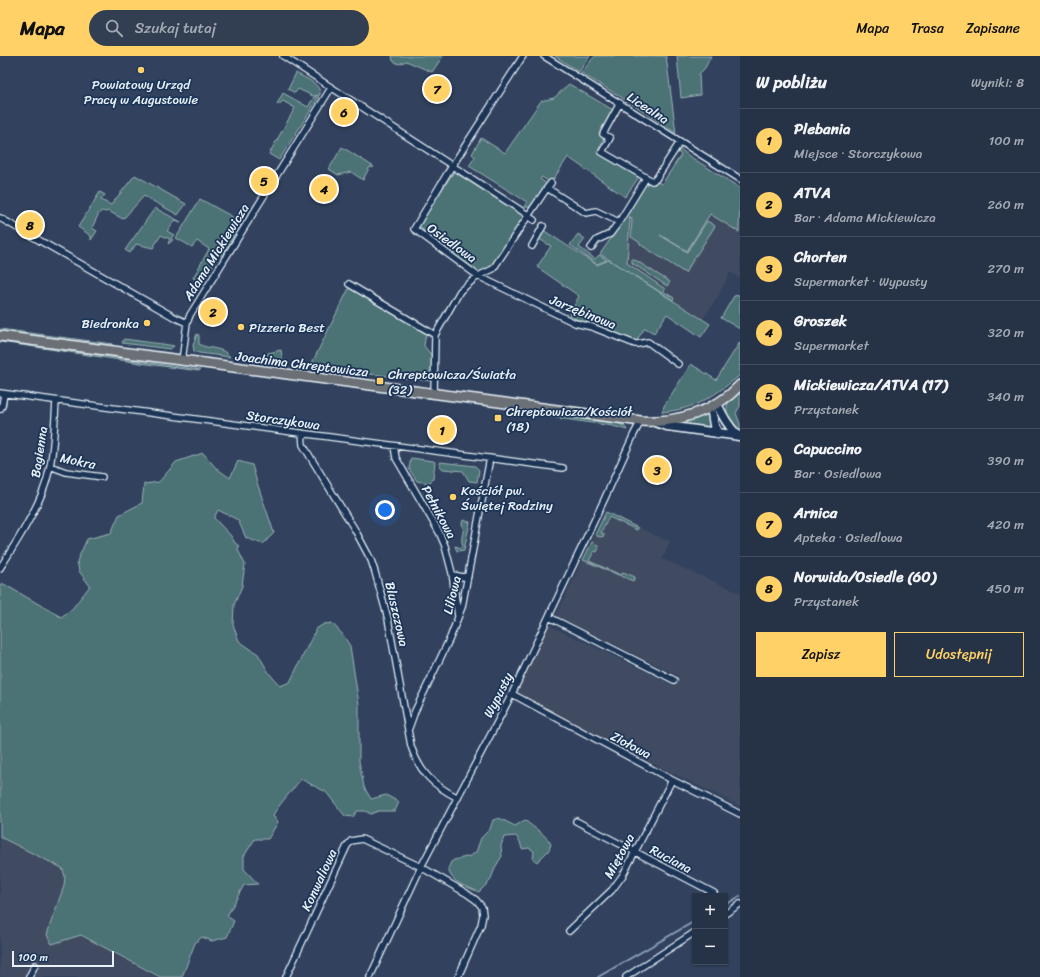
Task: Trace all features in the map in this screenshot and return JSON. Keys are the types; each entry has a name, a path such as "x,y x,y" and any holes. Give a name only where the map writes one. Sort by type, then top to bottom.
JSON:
{"main road":[{"name":"Joachima Chreptowicza","path":"0,336 641,421 655,422 679,418 714,406"},
{"path":"714,406 740,385"},
{"path":"714,406 714,425 718,434"},
{"path":"714,406 731,430 739,436"},
{"path":"655,422 668,426 739,436"}],"street":[{"path":"283,56 453,165 534,220"},
{"name":"Osiedlowa","path":"478,276 414,229 523,56"},
{"name":"Licealna","path":"544,56 740,179"},
{"name":"Adama Mickiewicza","path":"182,361 187,323 190,315 331,88"},
{"path":"620,103 603,134 610,138 602,152 652,181 656,179 680,142"},
{"path":"592,248 597,240 610,234 646,178"},
{"path":"434,394 435,335 460,291 478,276 493,269 549,186 586,213 596,211 619,222"},
{"path":"0,218 187,323"},
{"path":"532,246 543,226"},
{"name":"Jarzębinowa","path":"478,276 575,323 592,327 636,344 648,342 678,364"},
{"path":"349,284 435,335"},
{"path":"0,409 2,393"},
{"name":"Storczykowa","path":"2,393 563,468"},
{"name":"Bagienna","path":"0,568 17,541 44,490 50,466 56,400"},
{"name":"Wypusty","path":"370,977 421,867 512,694 641,421"},
{"name":"Bluszczowa","path":"302,434 303,445 355,530 371,560 388,620 411,746 415,759 428,778 442,789 458,798"},
{"name":"Pełnikowa","path":"394,446 396,458 445,546 453,576 458,616"},
{"name":"Liliowa","path":"409,730 415,711 450,638 462,607 490,458"},
{"name":"Mokra","path":"50,466 66,472 102,477"},
{"path":"453,576 468,576"},
{"path":"549,617 674,680"},
{"name":"Ziołowa","path":"512,694 672,780 740,814"},
{"name":"Miętowa","path":"569,931 612,890 623,875 672,780"},
{"name":"Ruciana","path":"576,821 714,893"},
{"name":"Konwaliowa","path":"286,977 351,841 362,839 421,867"},
{"path":"421,867 466,893 476,900 482,907 483,915 481,925 458,977"},
{"path":"728,912 740,904"},
{"path":"626,977 692,934"},
{"path":"29,977 35,965"}],"shaded area":[{"path":"689,156 740,187 740,278 730,272 718,296 703,319 602,254 646,186 666,195"},
{"path":"606,512 670,541 662,559 740,593 740,806 515,696 548,625 674,685 679,676 556,616"},
{"path":"0,837 85,879 81,935 156,977 0,977"}],"green space":[{"path":"392,56 443,56 432,72 406,61 399,64 393,61"},
{"path":"555,56 590,56 579,72"},
{"path":"595,56 666,56 676,133 636,106 581,73"},
{"path":"677,56 711,56 705,68 699,74 700,95 681,98"},
{"path":"296,73 315,84 320,91 320,95 313,96 298,89 295,93 288,89"},
{"path":"569,84 613,110 603,128 605,136 597,153 639,177 625,197 568,157 551,183 542,177 540,179 547,184 530,207 525,207 527,202 469,166 475,157 472,154 481,138 505,153 541,101 554,98"},
{"path":"283,93 308,107 314,97 319,97 279,160 269,154 295,108 283,101 278,105 277,104"},
{"path":"342,147 374,167 369,168 363,180 351,172 338,175 329,169"},
{"path":"679,148 689,156 740,188 739,232 710,214 687,251 660,235 687,252 707,221 715,226 685,273 631,237 632,219 627,214 644,185 647,183 654,185 657,182 662,184 681,155 677,151"},
{"path":"454,172 525,217 493,269 478,276 417,225"},
{"path":"135,175 186,204 178,215 144,196 123,219 108,211 102,211 99,213 92,228 97,231 91,240 91,236 78,227 100,192 105,195 101,200 111,205"},
{"path":"200,199 242,222 222,256 218,255 205,279 200,278 197,281 193,278 209,249 197,241 192,247 176,238"},
{"path":"155,208 181,222 175,220 167,231 174,235 171,238 173,240 168,244 170,239 161,235 153,248 136,244 130,253 125,250"},
{"path":"626,217 630,219 627,263 665,289 664,292 674,298 673,300 600,254"},
{"path":"543,230 597,265 609,260 710,324 701,337 667,314 654,333 645,328 636,341 633,342 569,316 579,296 537,267 551,246 539,239"},
{"path":"578,234 585,239 579,247 595,259 599,255 607,260 597,264 570,245"},
{"path":"632,258 670,282 667,286 632,263"},
{"path":"349,288 426,333 424,346 432,356 431,381 310,367"},
{"path":"740,295 740,329 721,318 734,296"},
{"path":"0,329 113,344 109,346 0,332"},
{"path":"197,334 199,335 199,344 223,351 230,357 194,351 193,345"},
{"path":"124,339 174,346 170,349 122,343"},
{"path":"0,341 200,370 149,364"},
{"path":"740,342 740,374 738,377 703,401 685,408 662,412 664,406 691,364 716,380"},
{"path":"281,350 283,363 265,361 268,353"},
{"path":"740,393 740,406 736,413 740,424 740,431 731,423 727,415 727,407 728,403"},
{"path":"516,412 527,412 620,424 627,430 613,426"},
{"path":"707,414 712,429 678,424"},
{"path":"203,453 216,468 230,478 238,461 252,465 274,533 263,544 246,538 238,520 218,510 214,518 239,546 238,550 245,564 242,586 234,605 233,625 239,641 258,654 269,673 280,686 290,682 316,629 324,624 332,623 343,635 350,646 359,704 359,761 364,787 371,799 386,795 399,802 395,811 378,811 371,814 365,811 357,811 353,817 345,816 326,792 301,779 274,813 273,816 278,822 268,839 255,839 244,856 244,869 258,884 244,885 227,916 234,921 227,937 212,941 202,937 195,943 182,977 160,977 81,935 52,944 47,935 64,886 65,876 62,868 0,837 0,585 2,583 61,617 72,609 90,586 79,571 77,561 87,539 111,533 119,515 142,503 144,484 159,482 176,462"},
{"path":"411,458 435,462 433,479 429,483 417,481 409,469"},
{"path":"440,462 475,466 479,470 477,482 469,481 463,471 443,469 440,466"},
{"path":"606,512 638,528 637,530 609,517 601,533 604,534 604,536 600,537 595,535"},
{"path":"463,520 470,522 464,550 457,551 455,546 461,548 463,545"},
{"path":"592,542 599,548 597,552 594,551 589,561 621,575 623,572 635,577 633,581 583,560"},
{"path":"499,818 515,826 525,820 542,834 551,844 549,850 537,862 533,859 534,851 529,848 522,849 516,836 504,837 501,846 502,856 490,881 479,892 456,881 448,869 451,862 454,860 470,856 476,852 481,838 490,829 493,820"}],"waterway":[{"path":"728,903 740,896"},
{"path":"598,977 692,923"}],"place":[{"name":"Powiatowy Urząd Pracy w Augustowie","path":"141,70"},
{"name":"Arnica","path":"437,89"},
{"name":"Capuccino","path":"344,112"},
{"name":"Mickiewicza/ATVA (17)","path":"264,181"},
{"name":"Groszek","path":"324,189"},
{"name":"Norwida/Osiedle (60)","path":"30,225"},
{"name":"ATVA","path":"213,312"},
{"name":"Biedronka","path":"147,323"},
{"name":"Pizzeria Best","path":"241,327"},
{"name":"Chreptowicza/Światła (32)","path":"380,381"},
{"name":"Chreptowicza/Kościół (18)","path":"498,418"},
{"name":"Plebania","path":"442,430"},
{"name":"Chorten","path":"657,470"},
{"name":"Kościół pw. Świętej Rodziny","path":"453,497"}]}
